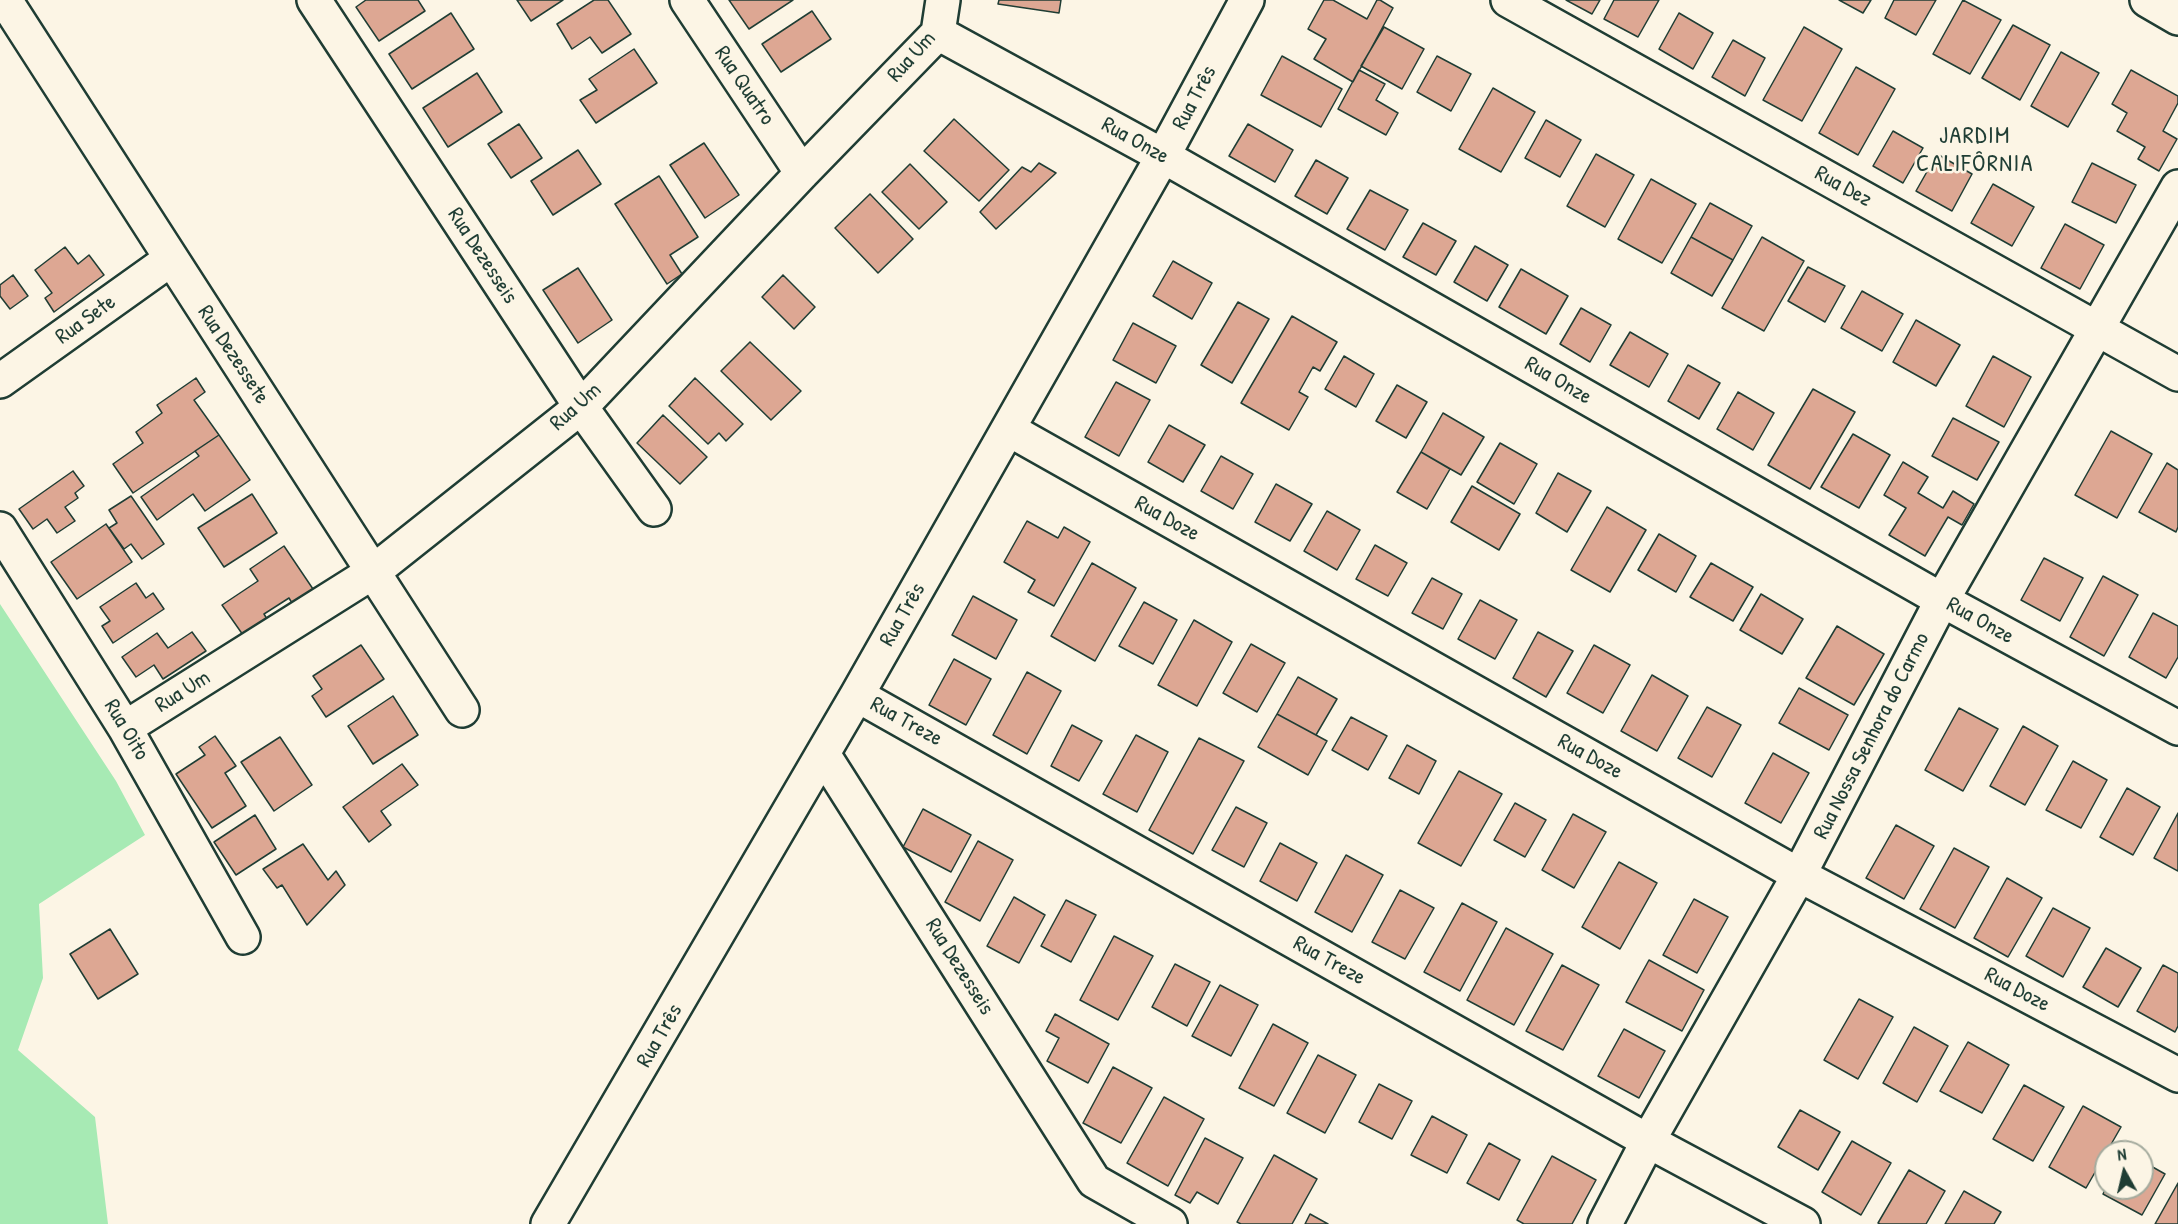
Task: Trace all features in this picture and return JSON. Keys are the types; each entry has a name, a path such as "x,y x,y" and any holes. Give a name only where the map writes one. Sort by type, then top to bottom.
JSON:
{"street":[{"name":"Rua Dezessete","path":"6,0 462,710"},
{"name":"Rua Dezesseis","path":"314,0 581,407 654,509"},
{"name":"Rua Quatro","path":"687,0 802,173"},
{"name":"Rua Um","path":"125,728 373,572 581,407 938,33 942,0"},
{"name":"Rua Três","path":"548,1224 857,695 1163,156 1247,0"},
{"name":"Rua Dez","path":"1508,0 2178,374"},
{"path":"2147,0 2178,18"},
{"name":"Rua Onze","path":"938,33 1163,156 1942,600 2178,728"},
{"name":"Rua Nossa Senhora do Carmo","path":"1605,1224 1648,1141 1800,875 1942,600 2178,187"},
{"name":"Rua Sete","path":"0,381 171,258"},
{"name":"Rua Doze","path":"1008,429 1800,875 2178,1075"},
{"name":"Rua Oito","path":"0,529 125,728 243,937"},
{"name":"Rua Treze","path":"857,695 1648,1141 1803,1224"},
{"name":"Rua Dezesseis","path":"823,754 1095,1181 1170,1224"}],"green space":[{"path":"0,604 116,781 145,835 39,904 43,978 18,1050 95,1117 108,1224 0,1224"}],"building":[{"path":"366,0 418,0 425,11 379,41 356,7"},
{"path":"517,0 563,0 531,21"},
{"path":"594,0 608,0 631,34 602,53 590,37 572,49 557,24"},
{"path":"729,0 793,0 749,29"},
{"path":"999,0 1061,0 1059,13 998,4"},
{"path":"1324,0 1333,0 1367,19 1377,0 1393,8 1353,82 1314,59 1326,39 1308,29"},
{"path":"1566,0 1600,0 1592,14"},
{"path":"1614,0 1659,0 1638,37 1604,19"},
{"path":"1839,0 1871,0 1863,13"},
{"path":"1894,0 1936,0 1916,35 1885,18"},
{"path":"1963,0 2001,20 1970,74 1933,54"},
{"path":"812,11 831,39 781,72 762,44"},
{"path":"451,13 474,49 412,89 389,54"},
{"path":"1679,13 1713,33 1693,69 1659,49"},
{"path":"2013,25 2050,45 2020,100 1982,78"},
{"path":"1384,27 1424,49 1402,89 1361,66"},
{"path":"1804,27 1842,49 1802,121 1763,100"},
{"path":"1733,40 1765,58 1745,96 1712,77"},
{"path":"634,49 657,83 596,123 580,100 597,90 589,79"},
{"path":"2061,52 2099,73 2068,127 2031,106"},
{"path":"1282,56 1342,89 1321,127 1261,95"},
{"path":"1437,56 1471,74 1451,111 1417,92"},
{"path":"1856,67 1895,89 1858,155 1819,133"},
{"path":"1359,70 1385,84 1376,100 1398,113 1386,135 1338,109"},
{"path":"2131,70 2178,96 2178,103 2163,131 2177,139 2159,171 2138,159 2145,147 2117,131 2127,113 2112,104"},
{"path":"477,73 502,112 448,147 423,108"},
{"path":"1493,88 1535,112 1501,172 1459,149"},
{"path":"954,119 1009,170 979,201 924,151"},
{"path":"1546,120 1581,140 1560,177 1525,158"},
{"path":"519,124 542,158 511,178 488,144"},
{"path":"1248,124 1293,150 1275,182 1229,156"},
{"path":"1893,131 1923,148 1903,183 1873,166"},
{"path":"704,143 739,195 705,218 670,165"},
{"path":"578,150 601,184 553,215 531,181"},
{"path":"1596,154 1634,175 1605,227 1567,206"},
{"path":"1937,154 1972,174 1952,211 1916,191"},
{"path":"1316,160 1348,178 1327,214 1295,196"},
{"path":"1039,163 1056,173 996,229 980,212 1022,167 1031,172"},
{"path":"2092,163 2136,185 2116,223 2072,202"},
{"path":"910,164 947,202 919,229 882,192"},
{"path":"659,176 698,237 670,255 682,274 667,284 615,204"},
{"path":"1651,179 1696,204 1662,263 1618,239"},
{"path":"1993,184 2034,207 2012,246 1971,223"},
{"path":"1370,190 1408,210 1385,250 1347,229"},
{"path":"870,194 913,239 878,273 835,228"},
{"path":"1710,203 1752,226 1733,260 1691,237"},
{"path":"1423,223 1456,241 1436,275 1403,257"},
{"path":"2065,224 2104,245 2080,289 2041,268"},
{"path":"1691,237 1733,260 1712,296 1671,273"},
{"path":"1762,237 1804,261 1764,331 1722,308"},
{"path":"1475,246 1508,265 1487,301 1454,282"},
{"path":"65,247 78,264 89,255 104,275 54,312 45,298 52,293 35,270"},
{"path":"1173,261 1212,283 1192,319 1153,296"},
{"path":"1808,267 1845,286 1825,322 1788,301"},
{"path":"578,268 612,320 578,343 543,290"},
{"path":"1521,269 1568,296 1546,334 1499,307"},
{"path":"13,275 28,296 10,309 0,296 0,285"},
{"path":"783,275 815,307 794,329 762,297"},
{"path":"1862,291 1903,314 1882,351 1841,328"},
{"path":"1238,302 1269,319 1232,383 1201,365"},
{"path":"1581,308 1611,325 1590,362 1560,344"},
{"path":"1292,316 1337,342 1320,371 1313,367 1299,392 1308,397 1289,430 1241,403"},
{"path":"1916,320 1960,345 1936,386 1893,362"},
{"path":"1133,323 1176,346 1156,383 1113,360"},
{"path":"1630,332 1668,354 1649,387 1610,365"},
{"path":"750,342 801,391 771,420 721,371"},
{"path":"1344,356 1374,374 1356,407 1325,389"},
{"path":"1993,356 2031,377 2004,427 1966,406"},
{"path":"1688,365 1720,383 1699,419 1668,401"},
{"path":"196,378 205,392 194,400 219,435 133,493 113,464 143,443 136,432 162,413 157,405"},
{"path":"695,378 743,424 726,441 719,433 708,444 669,406"},
{"path":"1116,382 1150,400 1119,456 1085,437"},
{"path":"1397,385 1427,402 1406,438 1376,421"},
{"path":"1813,389 1855,412 1810,489 1768,465"},
{"path":"1738,392 1774,413 1753,450 1717,429"},
{"path":"1443,413 1484,437 1461,475 1421,452"},
{"path":"663,415 707,457 680,484 637,443"},
{"path":"1953,418 1999,442 1977,480 1932,456"},
{"path":"1169,425 1205,445 1183,482 1148,462"},
{"path":"2111,431 2152,454 2117,518 2075,495"},
{"path":"1853,434 1890,455 1859,508 1821,487"},
{"path":"219,435 250,480 205,511 193,494 157,520 141,497 199,456 195,451"},
{"path":"1500,443 1537,464 1514,504 1477,482"},
{"path":"1421,452 1450,469 1427,509 1397,492"},
{"path":"1221,456 1253,474 1233,509 1201,491"},
{"path":"1903,462 1928,477 1918,493 1943,508 1953,491 1974,504 1962,525 1948,517 1925,556 1889,535 1906,508 1884,495"},
{"path":"2167,463 2178,470 2178,527 2176,532 2139,512"},
{"path":"73,471 84,486 75,493 78,498 65,507 75,521 57,533 47,519 33,529 19,509"},
{"path":"1558,473 1591,491 1567,532 1536,513"},
{"path":"1276,484 1312,504 1290,541 1255,522"},
{"path":"1472,486 1520,514 1499,550 1451,522"},
{"path":"252,494 277,533 224,567 198,528"},
{"path":"131,496 164,544 142,559 131,544 124,549 109,528 117,523 109,510"},
{"path":"1607,507 1646,530 1610,592 1571,570"},
{"path":"1327,511 1360,530 1337,570 1304,551"},
{"path":"1027,521 1058,538 1064,527 1090,542 1054,606 1028,592 1035,580 1004,562"},
{"path":"106,524 132,562 77,599 51,562"},
{"path":"1659,534 1696,556 1676,592 1638,570"},
{"path":"1375,545 1407,563 1388,596 1356,579"},
{"path":"284,546 313,589 292,603 289,598 264,614 267,619 243,635 222,605 258,581 250,569"},
{"path":"2044,558 2083,578 2060,621 2021,600"},
{"path":"1092,563 1136,588 1095,661 1051,636"},
{"path":"1711,563 1753,587 1733,621 1690,597"},
{"path":"2103,576 2138,595 2104,656 2070,637"},
{"path":"1432,578 1462,594 1443,629 1412,613"},
{"path":"136,583 146,598 153,593 164,609 113,643 102,626 110,621 100,607"},
{"path":"1761,594 1803,619 1782,654 1740,630"},
{"path":"973,596 1017,620 996,659 952,635"},
{"path":"1480,600 1517,620 1495,659 1458,639"},
{"path":"1144,602 1177,620 1153,664 1119,646"},
{"path":"2153,613 2178,626 2178,657 2166,678 2129,657"},
{"path":"1194,620 1232,642 1197,706 1158,685"},
{"path":"1837,626 1884,654 1854,705 1806,678"},
{"path":"192,632 206,651 163,679 154,665 136,677 122,657 157,633 168,648"},
{"path":"1538,632 1573,651 1546,697 1513,678"},
{"path":"1251,644 1285,663 1257,712 1223,693"},
{"path":"361,645 384,679 326,717 312,696 322,689 313,676"},
{"path":"1594,645 1630,665 1603,713 1567,693"},
{"path":"954,659 991,679 966,725 929,705"},
{"path":"1027,672 1061,691 1027,754 993,735"},
{"path":"1652,675 1688,696 1657,751 1621,731"},
{"path":"1298,677 1337,699 1316,735 1277,714"},
{"path":"1799,688 1848,715 1829,750 1779,723"},
{"path":"393,696 418,735 373,764 348,726"},
{"path":"1707,707 1741,725 1712,777 1678,758"},
{"path":"1959,708 1998,729 1963,791 1925,770"},
{"path":"1277,714 1327,741 1308,775 1258,747"},
{"path":"1351,717 1387,736 1368,770 1332,750"},
{"path":"1072,725 1102,741 1079,781 1051,766"},
{"path":"2023,726 2058,746 2025,805 1990,786"},
{"path":"1136,735 1168,752 1137,812 1103,794"},
{"path":"215,736 236,766 225,773 246,806 212,828 176,774 205,755 199,747"},
{"path":"280,737 312,785 274,811 241,762"},
{"path":"1199,738 1244,761 1193,854 1149,830"},
{"path":"1407,745 1436,761 1419,794 1389,778"},
{"path":"1773,753 1809,773 1781,823 1745,803"},
{"path":"2073,761 2107,780 2081,828 2046,810"},
{"path":"402,764 418,785 381,811 391,825 369,842 343,807"},
{"path":"1459,771 1502,794 1461,866 1418,843"},
{"path":"2127,788 2160,807 2133,855 2100,837"},
{"path":"1515,803 1546,820 1525,857 1494,840"},
{"path":"1236,807 1267,823 1244,867 1212,850"},
{"path":"923,809 971,835 951,872 903,847"},
{"path":"2178,813 2178,871 2154,858"},
{"path":"1573,814 1606,832 1574,888 1542,870"},
{"path":"255,815 276,849 236,875 214,842"},
{"path":"1896,825 1934,846 1904,899 1866,878"},
{"path":"978,841 1013,860 980,921 945,902"},
{"path":"1280,843 1317,863 1297,901 1260,881"},
{"path":"303,844 328,880 336,871 345,885 307,925 282,885 277,888 263,869"},
{"path":"1954,848 1989,867 1955,928 1920,909"},
{"path":"1346,855 1383,875 1352,932 1315,912"},
{"path":"1619,862 1657,883 1620,949 1582,927"},
{"path":"2007,878 2042,898 2008,957 1974,938"},
{"path":"1400,890 1434,908 1405,959 1372,942"},
{"path":"1014,897 1045,915 1019,963 987,946"},
{"path":"1694,899 1728,917 1697,973 1663,955"},
{"path":"1066,900 1096,915 1071,962 1041,946"},
{"path":"1462,903 1497,922 1460,991 1424,972"},
{"path":"2053,908 2090,928 2063,977 2026,956"},
{"path":"1506,928 1553,954 1514,1025 1467,1000"},
{"path":"110,929 138,974 98,999 70,954"},
{"path":"1114,936 1153,956 1118,1020 1080,1000"},
{"path":"2106,948 2141,968 2118,1007 2083,987"},
{"path":"1649,960 1704,990 1682,1031 1626,1002"},
{"path":"1175,964 1210,982 1187,1026 1152,1007"},
{"path":"1562,965 1599,985 1563,1050 1526,1031"},
{"path":"2163,965 2178,973 2178,1026 2175,1032 2137,1011"},
{"path":"1220,985 1258,1005 1231,1056 1192,1036"},
{"path":"1859,999 1893,1017 1858,1079 1824,1060"},
{"path":"1055,1014 1109,1044 1088,1083 1047,1061 1059,1038 1046,1031"},
{"path":"1273,1024 1308,1043 1274,1106 1239,1088"},
{"path":"1914,1027 1948,1046 1917,1102 1883,1083"},
{"path":"1624,1029 1665,1051 1639,1098 1598,1076"},
{"path":"1968,1042 2009,1065 1982,1113 1940,1091"},
{"path":"1318,1055 1356,1075 1325,1133 1287,1113"},
{"path":"1113,1067 1152,1088 1121,1143 1083,1123"},
{"path":"1379,1084 1412,1101 1392,1139 1359,1122"},
{"path":"2024,1085 2064,1107 2033,1161 1993,1139"},
{"path":"1164,1097 1204,1119 1168,1186 1127,1163"},
{"path":"2083,1106 2121,1127 2114,1140 2094,1140 2094,1174 2086,1188 2049,1167"},
{"path":"1800,1110 1840,1132 1818,1170 1778,1147"},
{"path":"1432,1116 1467,1135 1447,1173 1411,1155"},
{"path":"1205,1138 1243,1158 1218,1204 1197,1192 1190,1203 1175,1195"},
{"path":"1852,1141 1891,1163 1861,1215 1822,1192"},
{"path":"1489,1143 1520,1160 1499,1200 1467,1183"},
{"path":"1274,1155 1317,1179 1292,1224 1241,1224 1237,1222"},
{"path":"1552,1156 1596,1180 1572,1224 1524,1224 1517,1220"},
{"path":"2154,1168 2165,1174 2154,1194"},
{"path":"1909,1170 1945,1191 1926,1224 1878,1223"},
{"path":"2178,1183 2178,1224 2155,1224"},
{"path":"1964,1191 2001,1212 1994,1224 1945,1224"},
{"path":"2114,1200 2150,1200 2142,1215"},
{"path":"1310,1214 1328,1224 1305,1224"}],"district":[{"name":"JARDIM CALIFÔRNIA","path":"1975,151"}]}
